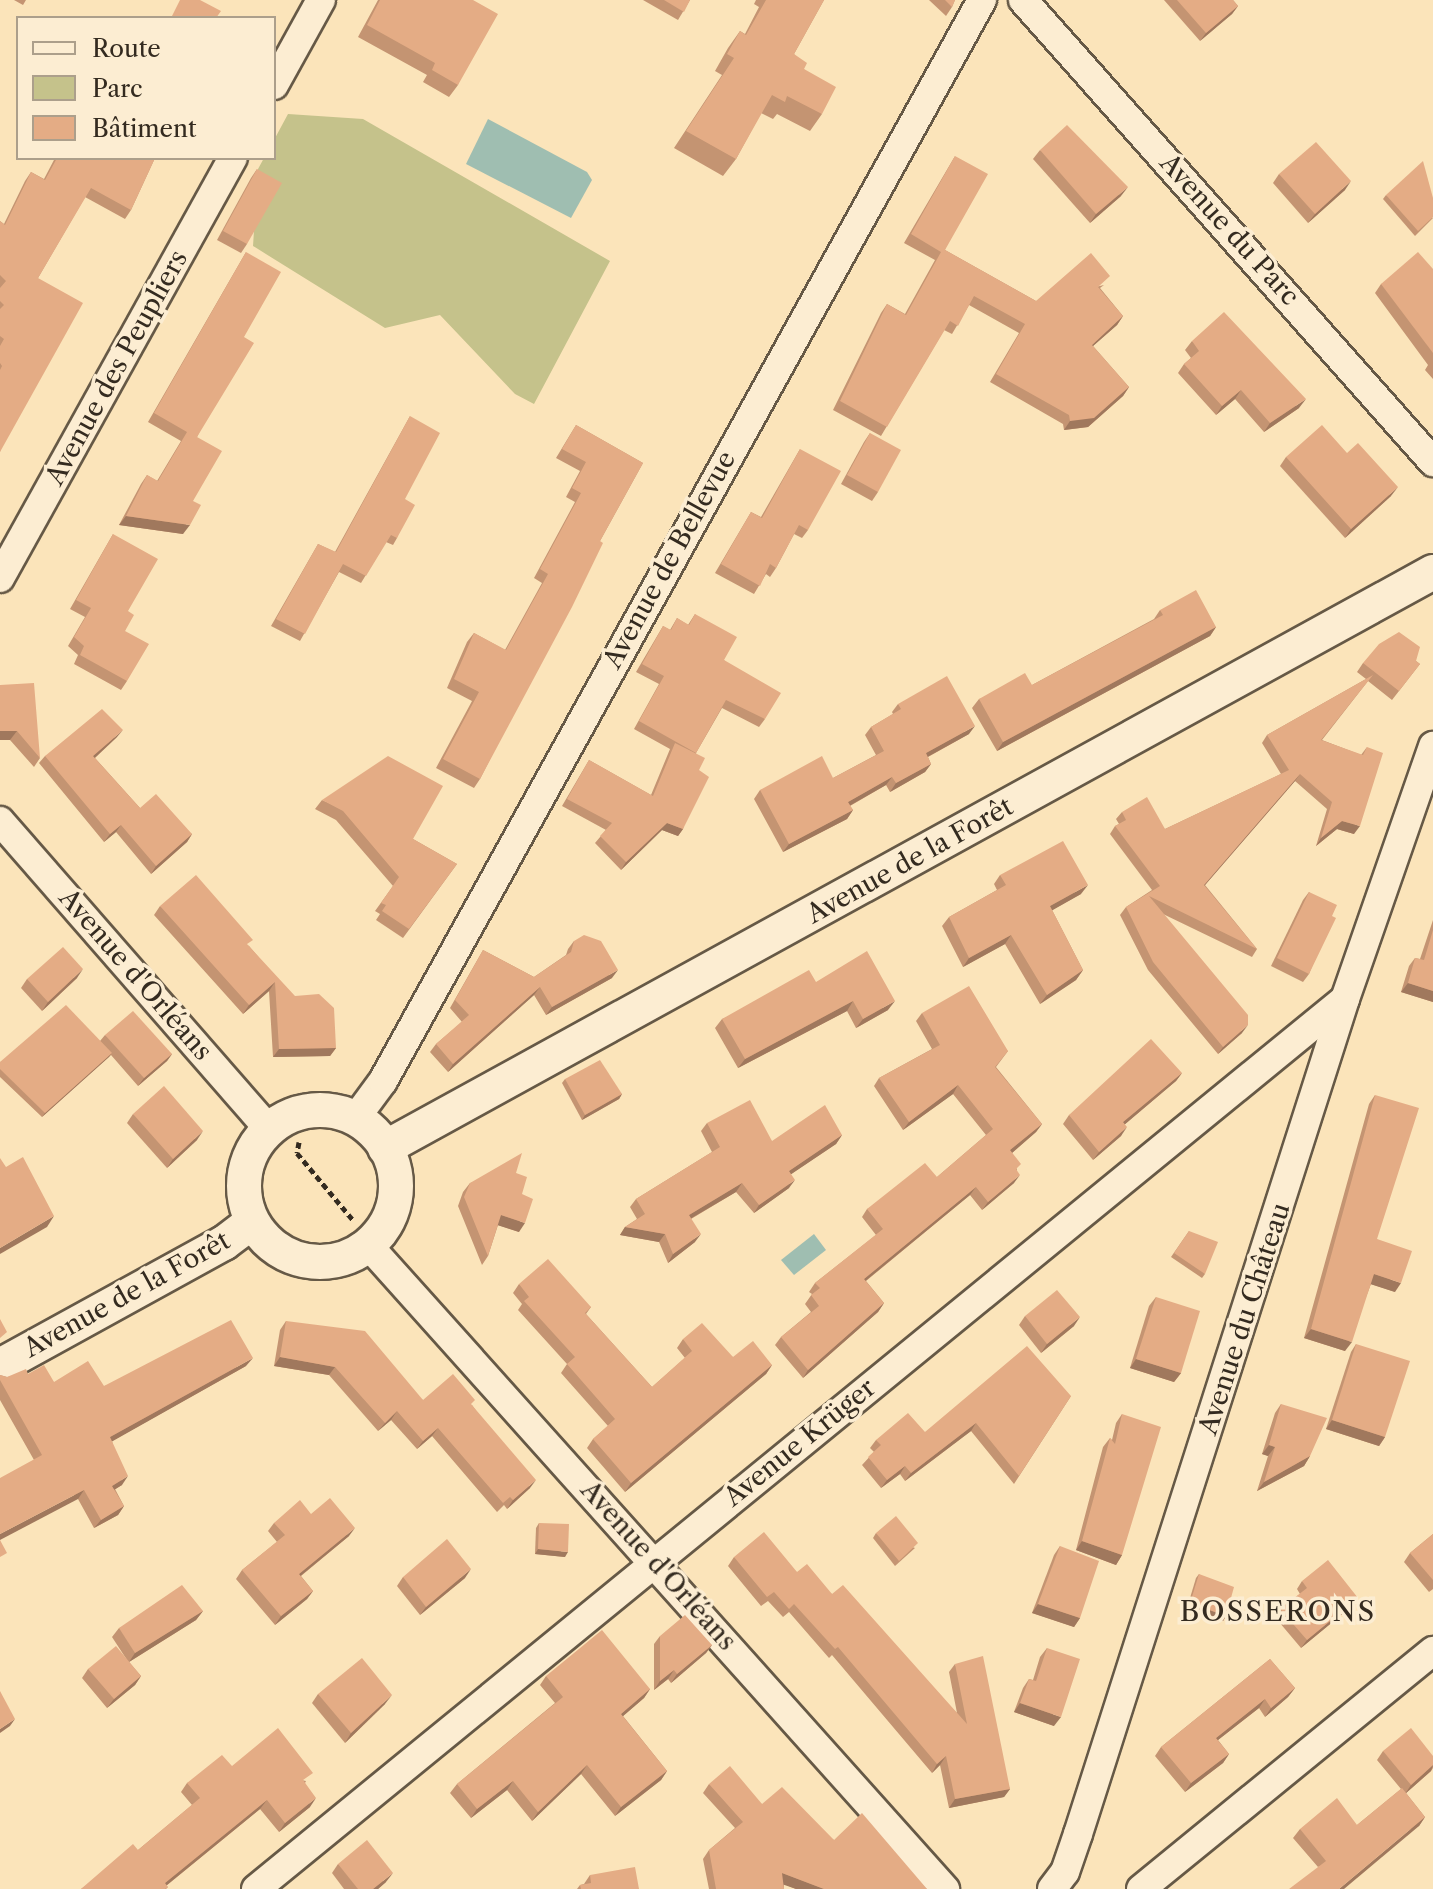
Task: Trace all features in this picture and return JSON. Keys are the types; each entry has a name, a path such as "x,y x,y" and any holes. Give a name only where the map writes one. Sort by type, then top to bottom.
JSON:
{"street":[{"path":"276,81 321,0"},
{"name":"Avenue de Bellevue","path":"355,1119 383,1081 982,0"},
{"name":"Avenue du Parc","path":"1023,0 1433,462"},
{"name":"Avenue des Peupliers","path":"0,578 232,160"},
{"name":"Avenue de la Forêt","path":"385,1148 1433,572"},
{"name":"Avenue du Château","path":"1052,1889 1065,1872 1078,1834 1345,999 1433,746"},
{"name":"Avenue d'Orléans","path":"0,821 269,1129"},
{"name":"Avenue Krüger","path":"256,1889 1345,999"},
{"path":"302,1112 338,1113 355,1119 385,1148 396,1189 389,1218 368,1245 327,1262 305,1261 274,1247 252,1222 244,1198 245,1172 253,1148 269,1129 302,1112"},
{"name":"Avenue de la Forêt","path":"0,1366 224,1243 252,1222"},
{"name":"Avenue d'Orléans","path":"368,1245 945,1889"},
{"path":"1141,1889 1433,1651"}],"path":[{"path":"302,1112 297,1153 353,1221 389,1218"}],"green space":[{"path":"288,114 363,119 610,261 534,404 515,394 440,315 385,328 253,246 258,169 263,160 276,160 276,136"}],"shaded area":[{"path":"488,119 587,172 592,180 571,218 466,164"},
{"path":"814,1234 826,1250 794,1275 781,1260"}],"building":[{"path":"180,0 200,0 221,11 217,16 172,16"},
{"path":"380,0 473,0 498,14 458,85 432,70 435,63 367,25"},
{"path":"664,0 690,0 684,12"},
{"path":"766,0 824,0 794,54 807,63 804,69 836,87 822,114 787,96 785,102 772,95 736,159 686,131 734,58 727,54 740,31 746,35"},
{"path":"1177,0 1233,0 1238,6 1206,33"},
{"path":"1067,125 1128,187 1096,214 1040,150"},
{"path":"1316,142 1351,181 1315,214 1279,174"},
{"path":"955,156 988,174 945,250 1036,301 1091,253 1110,276 1098,287 1123,316 1092,345 1129,387 1094,418 1070,421 1069,415 996,374 1025,324 974,296 958,326 950,321 887,427 840,401 887,304 906,315 941,252 911,234"},
{"path":"56,160 154,160 131,210 91,188 38,278 83,303 0,452 0,346 4,339 0,336 0,309 4,305 0,301 0,288 6,281 0,275 0,221 5,225 31,172 45,180"},
{"path":"1423,161 1433,198 1433,217 1418,231 1386,195"},
{"path":"257,169 282,183 247,244 223,231"},
{"path":"246,252 281,272 244,337 254,343 197,437 222,451 193,501 201,505 190,525 126,516 147,475 158,481 187,432 154,413"},
{"path":"1418,252 1433,269 1433,353 1381,284"},
{"path":"1224,312 1306,399 1270,423 1241,390 1222,406 1184,364 1199,351 1192,341"},
{"path":"410,416 440,433 405,499 415,505 397,538 391,535 366,576 343,564 305,634 276,619 318,544 336,552"},
{"path":"576,425 643,463 600,541 603,543 572,607 480,779 443,759 479,692 454,679 474,633 506,650 548,574 540,569 581,493 572,488 586,462 562,449"},
{"path":"1322,425 1347,453 1358,443 1398,487 1351,529 1286,457"},
{"path":"870,433 901,450 878,492 847,475"},
{"path":"800,449 841,471 808,530 799,525 776,568 770,564 760,586 721,564 751,512 762,518"},
{"path":"113,534 158,559 128,611 134,615 125,631 149,644 127,681 80,655 84,646 74,637 91,608 76,600"},
{"path":"1196,590 1216,627 1003,742 979,699 1025,673 1032,685 1163,615 1160,610"},
{"path":"695,614 737,637 724,660 781,693 765,719 726,700 696,753 639,721 664,676 642,664 663,626 671,630 677,618 689,625"},
{"path":"1399,632 1420,647 1416,661 1420,664 1399,691 1363,663 1379,644"},
{"path":"1373,675 1321,740 1363,755 1367,747 1383,753 1360,826 1342,821 1321,838 1332,802 1300,774 1204,885 1257,949 1149,896 1248,1015 1248,1025 1223,1047 1153,962 1126,907 1160,886 1115,826 1126,820 1122,812 1147,797 1165,829 1289,770 1267,735"},
{"path":"947,676 975,726 926,753 931,764 896,783 892,777 848,802 853,810 789,844 760,790 822,756 833,778 884,751 871,727 901,709 898,704"},
{"path":"34,683 40,758 17,731 0,731 0,685"},
{"path":"102,709 123,730 93,756 140,808 156,794 192,834 156,866 121,825 110,834 45,756"},
{"path":"675,743 705,758 699,770 709,777 683,829 667,823 626,862 600,836 612,823 567,799 589,760 653,796"},
{"path":"388,756 443,786 413,839 457,864 409,929 382,911 386,905 381,903 399,877 343,811 322,800"},
{"path":"1063,841 1088,885 1050,906 1083,970 1047,995 1011,935 969,958 949,917 1006,885 1000,875"},
{"path":"196,875 253,940 247,944 295,996 319,994 334,1008 336,1048 279,1049 275,982 249,1005 160,906"},
{"path":"1309,892 1337,905 1332,916 1336,918 1309,974 1277,958"},
{"path":"1433,930 1433,991 1408,983 1415,958 1424,960"},
{"path":"584,935 601,941 618,970 552,1007 540,987 453,1064 436,1044 469,1015 455,1000 483,950 534,977 571,952 574,941"},
{"path":"63,947 83,969 48,1002 27,979"},
{"path":"867,951 895,1001 863,1019 853,1001 745,1059 722,1019 809,970 816,982"},
{"path":"969,986 1008,1051 995,1067 1042,1124 1010,1150 1021,1164 1016,1169 1020,1175 988,1202 976,1187 864,1279 884,1303 808,1370 781,1337 819,1306 811,1295 820,1288 815,1283 883,1229 867,1209 925,1163 937,1177 993,1129 958,1085 909,1122 879,1078 940,1045 922,1013"},
{"path":"66,1005 112,1053 45,1113 0,1069 0,1062"},
{"path":"133,1011 172,1054 144,1078 105,1035"},
{"path":"1151,1039 1182,1073 1123,1122 1127,1127 1099,1152 1069,1115"},
{"path":"600,1060 622,1094 585,1115 565,1079"},
{"path":"164,1086 203,1131 173,1159 133,1114"},
{"path":"1375,1095 1419,1108 1377,1239 1412,1251 1401,1283 1374,1274 1352,1342 1311,1329"},
{"path":"750,1100 772,1141 825,1105 842,1135 789,1171 795,1180 759,1205 742,1183 689,1215 701,1234 673,1254 665,1234 625,1227 645,1214 636,1199 720,1147 707,1123"},
{"path":"522,1153 516,1173 527,1177 522,1194 533,1199 525,1223 501,1215 488,1256 464,1197 470,1183"},
{"path":"23,1157 54,1216 0,1248 0,1158 6,1167"},
{"path":"1189,1231 1218,1242 1205,1274 1174,1253"},
{"path":"548,1259 591,1307 585,1313 652,1387 692,1351 683,1339 702,1323 733,1357 753,1341 772,1365 631,1483 593,1439 615,1419 567,1364 575,1357 524,1301 529,1297 519,1284"},
{"path":"1057,1290 1080,1317 1047,1344 1025,1316"},
{"path":"1156,1297 1200,1311 1181,1373 1136,1359"},
{"path":"0,1319 7,1332 0,1338"},
{"path":"231,1320 253,1358 110,1437 128,1476 112,1486 124,1506 101,1520 84,1490 0,1534 0,1478 42,1455 0,1375 7,1377 26,1369 28,1374 44,1365 54,1382 88,1361 104,1386"},
{"path":"286,1321 365,1331 423,1400 453,1374 475,1400 471,1404 536,1480 513,1500 510,1497 503,1503 438,1428 423,1441 397,1411 385,1423 335,1367 280,1357"},
{"path":"1356,1344 1410,1361 1385,1437 1332,1420"},
{"path":"1027,1346 1071,1396 1019,1476 976,1423 911,1473 905,1466 887,1480 868,1457 881,1445 876,1440 908,1413 925,1432"},
{"path":"1281,1404 1327,1418 1310,1456 1264,1482 1275,1447 1269,1445"},
{"path":"1122,1414 1161,1427 1122,1555 1082,1541 1110,1438 1115,1444"},
{"path":"330,1498 355,1528 299,1574 313,1591 281,1616 242,1570 285,1535 274,1523 300,1500 311,1514"},
{"path":"896,1516 918,1543 899,1561 876,1533"},
{"path":"539,1523 569,1524 568,1552 538,1549"},
{"path":"764,1532 797,1572 807,1564 832,1594 843,1585 967,1724 955,1664 983,1656 1010,1789 955,1799 946,1756 937,1764 838,1647 835,1649 794,1604 789,1609 774,1592 767,1597 734,1557"},
{"path":"1433,1534 1433,1580 1410,1553"},
{"path":"447,1539 471,1569 426,1607 403,1577"},
{"path":"0,1540 7,1553 0,1557"},
{"path":"1060,1546 1099,1561 1080,1618 1038,1604"},
{"path":"1328,1560 1358,1598 1307,1640 1280,1609 1307,1588 1302,1581"},
{"path":"1199,1574 1234,1587 1226,1616 1190,1603"},
{"path":"182,1585 203,1611 135,1653 119,1628"},
{"path":"685,1615 712,1645 677,1674 674,1670 660,1681 660,1636"},
{"path":"602,1630 650,1689 621,1714 667,1771 621,1807 587,1765 538,1812 513,1781 477,1809 457,1784 563,1697 546,1676"},
{"path":"116,1646 141,1676 114,1699 88,1669"},
{"path":"1047,1648 1080,1659 1061,1717 1020,1703 1029,1679 1036,1681"},
{"path":"362,1658 392,1695 351,1733 318,1694"},
{"path":"1270,1659 1295,1688 1271,1708 1265,1699 1216,1738 1229,1754 1191,1783 1161,1747"},
{"path":"0,1691 15,1719 0,1729"},
{"path":"278,1728 313,1773 303,1780 316,1798 285,1823 267,1800 165,1883 168,1887 165,1889 81,1889 133,1844 138,1850 200,1798 187,1783 222,1755 232,1766"},
{"path":"1411,1728 1433,1756 1433,1765 1411,1785 1383,1751"},
{"path":"730,1766 762,1804 782,1787 834,1840 862,1813 927,1889 824,1889 782,1873 784,1889 716,1889 709,1850 743,1822 709,1784"},
{"path":"1402,1788 1425,1817 1339,1889 1289,1889 1326,1861 1300,1829 1337,1798 1357,1825"},
{"path":"367,1840 393,1873 373,1889 358,1889 338,1864"},
{"path":"635,1867 639,1889 581,1889 580,1885 591,1883 590,1875"}],"district":[{"name":"BOSSERONS","path":"1278,1611"}]}
